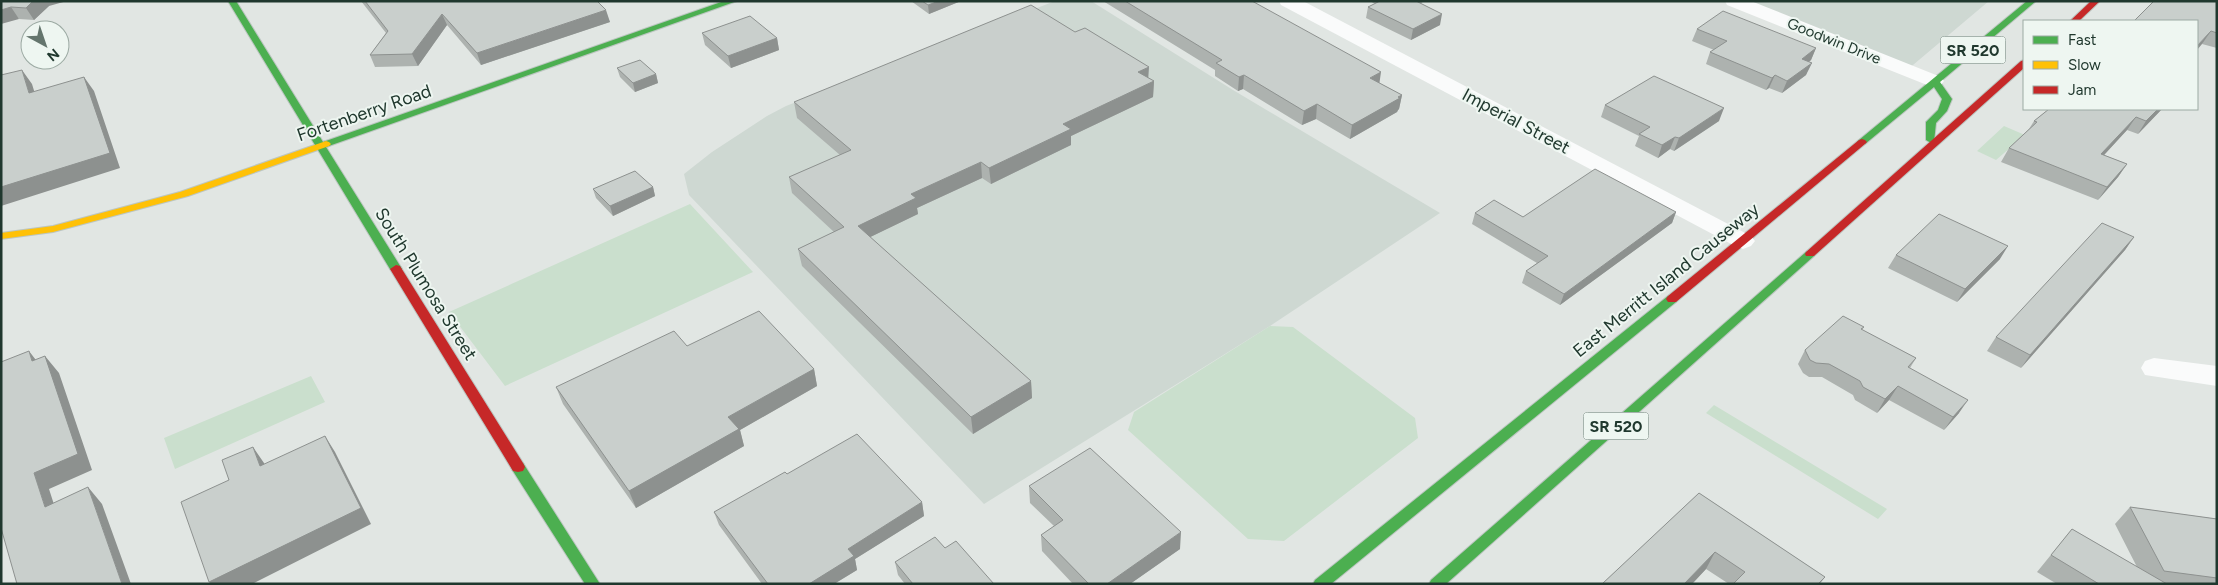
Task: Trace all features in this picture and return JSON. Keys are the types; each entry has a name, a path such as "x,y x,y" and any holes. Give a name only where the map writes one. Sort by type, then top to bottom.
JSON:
{"main road":[{"name":"South Plumosa Street","path":"232,1 320,147 593,584"},
{"name":"Fortenberry Road","path":"1,236 54,229 184,194 733,1"},
{"name":"East Merritt Island Causeway","path":"1320,584 1743,241 2032,1"},
{"path":"2068,18 2096,1"},
{"name":"SR 520","path":"1436,584 1694,358 2023,64"},
{"path":"1931,146 1931,122 1942,111 1947,99 1934,81"}],"street":[{"name":"Imperial Street","path":"1288,1 1743,241"},
{"name":"Goodwin Drive","path":"1734,1 1934,81"},
{"path":"2154,368 2217,376"}],"shaded area":[{"path":"1055,1 1091,1 1233,90 1440,213 1270,326 984,504 689,195 684,174 712,152 767,116 786,106"},
{"path":"1736,1 1989,1 1907,70"}],"green space":[{"path":"2004,126 2025,135 1996,160 1977,151"},
{"path":"690,204 753,272 505,386 449,312"},
{"path":"1270,326 1293,327 1415,418 1418,438 1284,541 1248,539 1128,430 1134,412"},
{"path":"311,376 325,402 175,469 164,438"},
{"path":"1714,405 1887,509 1878,519 1706,413"}],"building":[{"path":"1,1 33,1 26,8 11,7 1,10"},
{"path":"365,1 597,1 606,10 477,53 442,14 412,54 370,55 388,31"},
{"path":"922,1 939,1 928,5"},
{"path":"1125,1 1252,1 1381,72 1370,78 1402,95 1398,97 1400,98 1352,125 1317,104 1304,111 1244,75 1239,77 1216,63 1222,60"},
{"path":"1380,1 1416,1 1442,14 1413,29 1368,7"},
{"path":"2154,1 2217,1 2217,33 2211,31 2198,45 2198,20 2135,20"},
{"path":"1031,5 1075,32 1085,28 1149,67 1138,72 1154,81 1063,124 1071,129 989,168 981,162 911,194 916,198 858,226 1031,381 971,417 798,249 844,227 789,177 851,150 794,102"},
{"path":"1723,11 1816,48 1802,59 1812,63 1787,81 1775,75 1772,78 1710,52 1727,41 1697,29"},
{"path":"750,16 777,38 728,56 702,33"},
{"path":"640,60 656,74 633,83 617,68"},
{"path":"22,70 29,93 84,77 110,153 1,187 1,75"},
{"path":"1654,76 1724,108 1679,138 1675,137 1662,145 1639,134 1650,127 1605,105"},
{"path":"2048,110 2157,110 2146,121 2136,117 2101,154 2127,164 2107,187 2009,148 2037,122 2034,121"},
{"path":"1595,169 1676,212 1564,294 1526,271 1548,256 1475,213 1494,200 1523,217"},
{"path":"635,171 653,187 610,206 593,189"},
{"path":"1939,214 2008,246 1965,289 1896,255"},
{"path":"2102,223 2134,237 2030,355 1996,337"},
{"path":"759,311 814,369 728,417 739,429 629,491 556,387 674,331 687,346"},
{"path":"1843,316 1864,327 1861,329 1916,358 1908,367 1968,400 1953,417 1898,386 1885,399 1863,387 1860,381 1829,364 1816,363 1810,360 1805,350"},
{"path":"29,351 32,361 45,356 78,454 34,473 45,507 88,487 122,584 17,584 1,528 1,362"},
{"path":"857,434 922,502 848,549 854,556 809,584 768,584 714,512 785,472 787,474"},
{"path":"325,436 361,508 209,582 181,502 229,480 222,460 253,447 260,466"},
{"path":"1090,448 1181,532 1107,584 1089,584 1041,535 1063,520 1029,486"},
{"path":"1699,493 1825,577 1818,584 1733,584 1745,572 1715,552 1684,584 1602,584"},
{"path":"2130,507 2217,519 2217,578 2164,571"},
{"path":"2072,529 2167,584 2099,584 2051,555"},
{"path":"935,537 945,548 956,541 994,584 913,584 895,562"}],"traffic: fast":[{"path":"232,1 396,269"},
{"path":"326,144 733,1"},
{"path":"1862,142 2032,1"},
{"path":"1931,140 1931,122 1942,111 1947,99 1934,81"},
{"path":"1436,584 1810,254"},
{"path":"1320,584 1672,299"},
{"path":"518,467 593,584"}],"traffic: slow":[{"path":"1,236 53,229 184,194 326,144"}],"traffic: jam":[{"path":"2075,20 2096,1"},
{"path":"1810,254 2023,64"},
{"path":"1672,299 1862,142"},
{"path":"396,269 518,467"}]}
